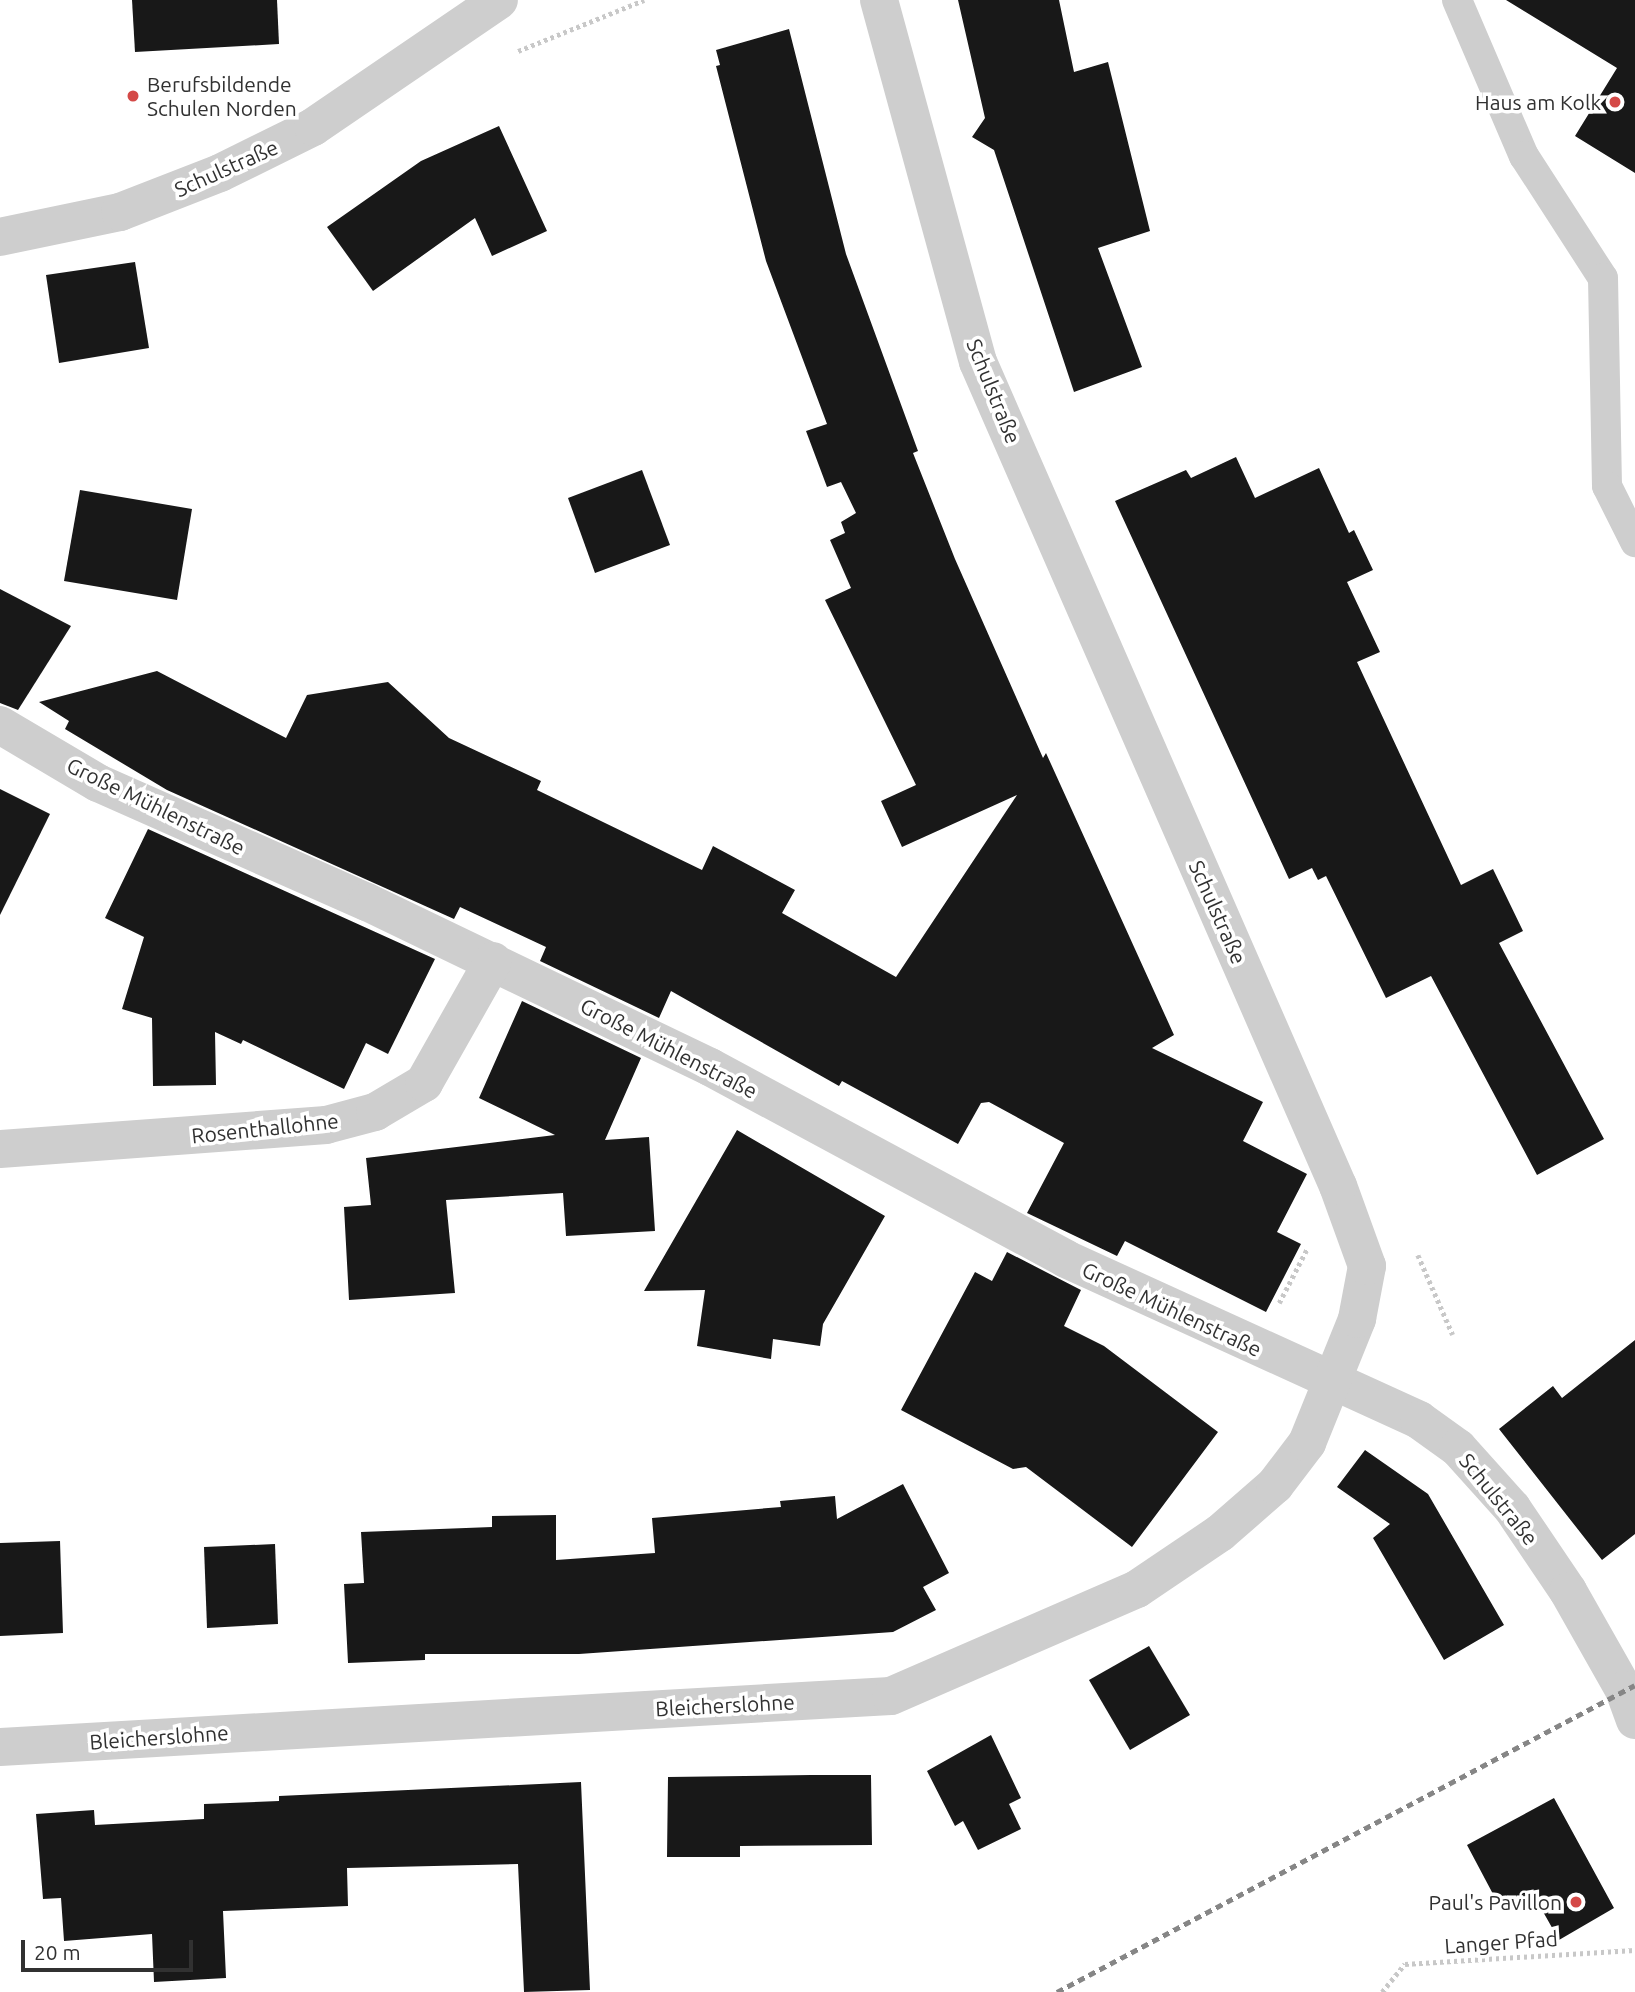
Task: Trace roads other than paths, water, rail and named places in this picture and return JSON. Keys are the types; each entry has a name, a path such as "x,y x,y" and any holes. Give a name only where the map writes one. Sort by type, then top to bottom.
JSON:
{"street":[{"name":"Schulstraße","path":"0,237 120,212 219,173 313,128 439,45 499,0"},
{"name":"Schulstraße","path":"879,0 978,362 1356,1232 1367,1266 1366,1289 1332,1382 1419,1420 1458,1448 1494,1488 1567,1591 1624,1690 1635,1720"},
{"name":"Große Mühlenstraße","path":"0,725 98,783 493,961 710,1067 1066,1259 1332,1382"},
{"name":"Rosenthallohne","path":"0,1149 326,1125 375,1112 424,1083 493,961"},
{"name":"Bleicherslohne","path":"0,1747 891,1696 1137,1589 1220,1533 1275,1485 1307,1443 1332,1382"}],"lane":[{"path":"1457,0 1524,156 1603,278 1607,486 1635,542"}],"railway":[{"path":"1057,1992 1635,1685"}],"place":[{"name":"Berufsbildende Schulen Norden","path":"133,96"},
{"name":"Haus am Kolk","path":"1615,102"},
{"name":"Paul's Pavillon","path":"1576,1902"}]}
